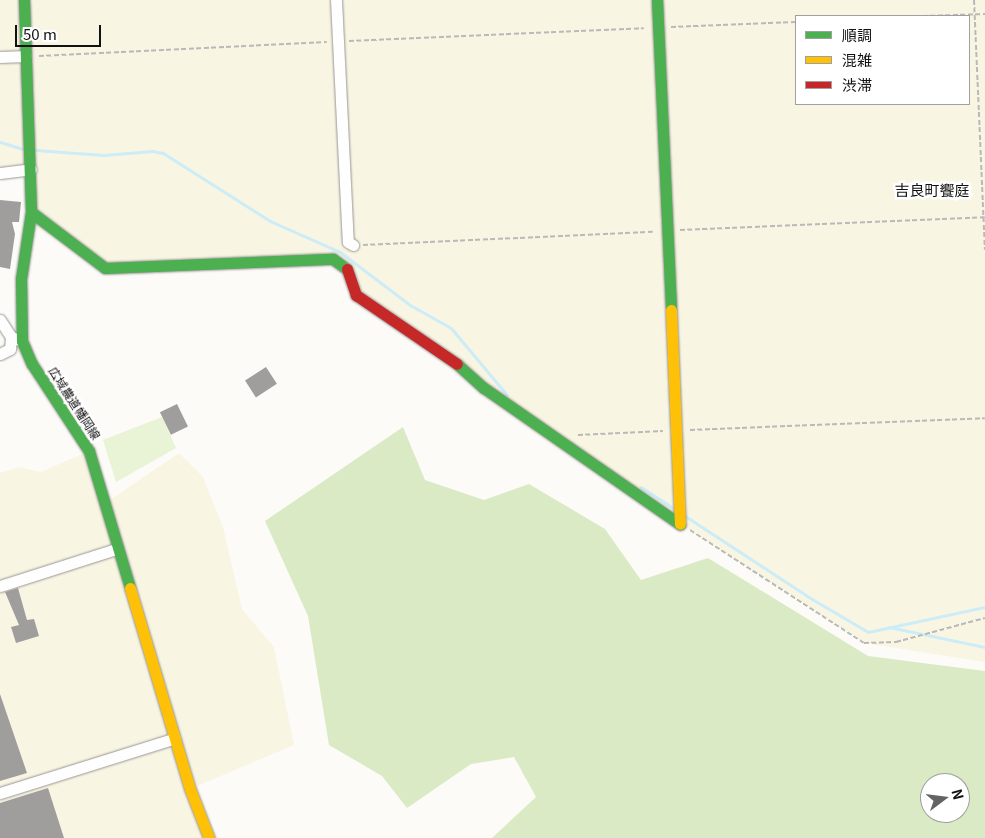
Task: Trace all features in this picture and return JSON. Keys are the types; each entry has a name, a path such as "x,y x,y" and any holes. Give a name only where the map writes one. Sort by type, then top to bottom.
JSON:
{"street":[{"name":"広域農道幡岡線","path":"24,0 31,163 31,212 17,339 89,451 116,549 175,738 209,838"},
{"path":"336,0 348,242 353,245"},
{"path":"657,0 680,524"},
{"path":"0,57 26,56"},
{"path":"0,173 31,163"},
{"path":"31,212 105,268 333,259 349,271 356,295 443,352 484,388 680,524"},
{"path":"0,320 17,339 10,349 0,354"},
{"path":"0,586 116,549"},
{"path":"0,793 175,738"}],"path":[{"path":"974,0 985,250"},
{"path":"949,15 985,14"},
{"path":"26,56 795,22"},
{"path":"572,436 985,418"},
{"path":"680,524 864,644 896,642 985,618"}],"shaded area":[{"path":"0,0 985,0 985,662 864,643 680,524 356,295 333,259 105,268 31,212 31,169 0,173"},
{"path":"89,451 104,504 179,453 203,477 223,527 242,609 274,647 294,745 190,789 209,838 0,838 0,473 19,467 41,472"}],"green space":[{"path":"162,417 176,448 116,482 103,440"},
{"path":"403,427 425,480 484,500 529,484 605,529 641,580 708,558 868,656 985,671 985,838 492,838 536,797 514,757 471,764 407,808 382,776 329,745 308,616 265,521"}],"building":[{"path":"0,200 21,202 19,222 12,222 15,234 10,269 0,267"},
{"path":"266,367 277,384 256,397 245,381"},
{"path":"177,404 188,426 171,435 160,412"},
{"path":"18,588 27,620 34,619 39,636 16,643 11,627 19,625 5,592"},
{"path":"0,694 27,773 0,781"},
{"path":"48,788 64,838 0,838 0,803"}],"waterway":[{"path":"0,142 26,150"},
{"path":"35,150 104,155 152,151 163,153 270,221 340,252 410,305 451,328 507,395"},
{"path":"641,487 673,508"},
{"path":"685,516 812,599 868,632 985,607"},
{"path":"889,627 985,647"}],"traffic: fast":[{"path":"24,0 31,212 21,279 22,341 32,364 89,451 130,588"},
{"path":"657,0 671,310"},
{"path":"31,212 105,268 333,259 347,269"},
{"path":"457,364 484,388 680,524"}],"traffic: slow":[{"path":"671,310 680,524"},
{"path":"130,588 190,789 209,838"}],"traffic: jam":[{"path":"347,269 356,295 457,364"}],"district":[{"name":"吉良町饗庭","path":"932,190"}]}
